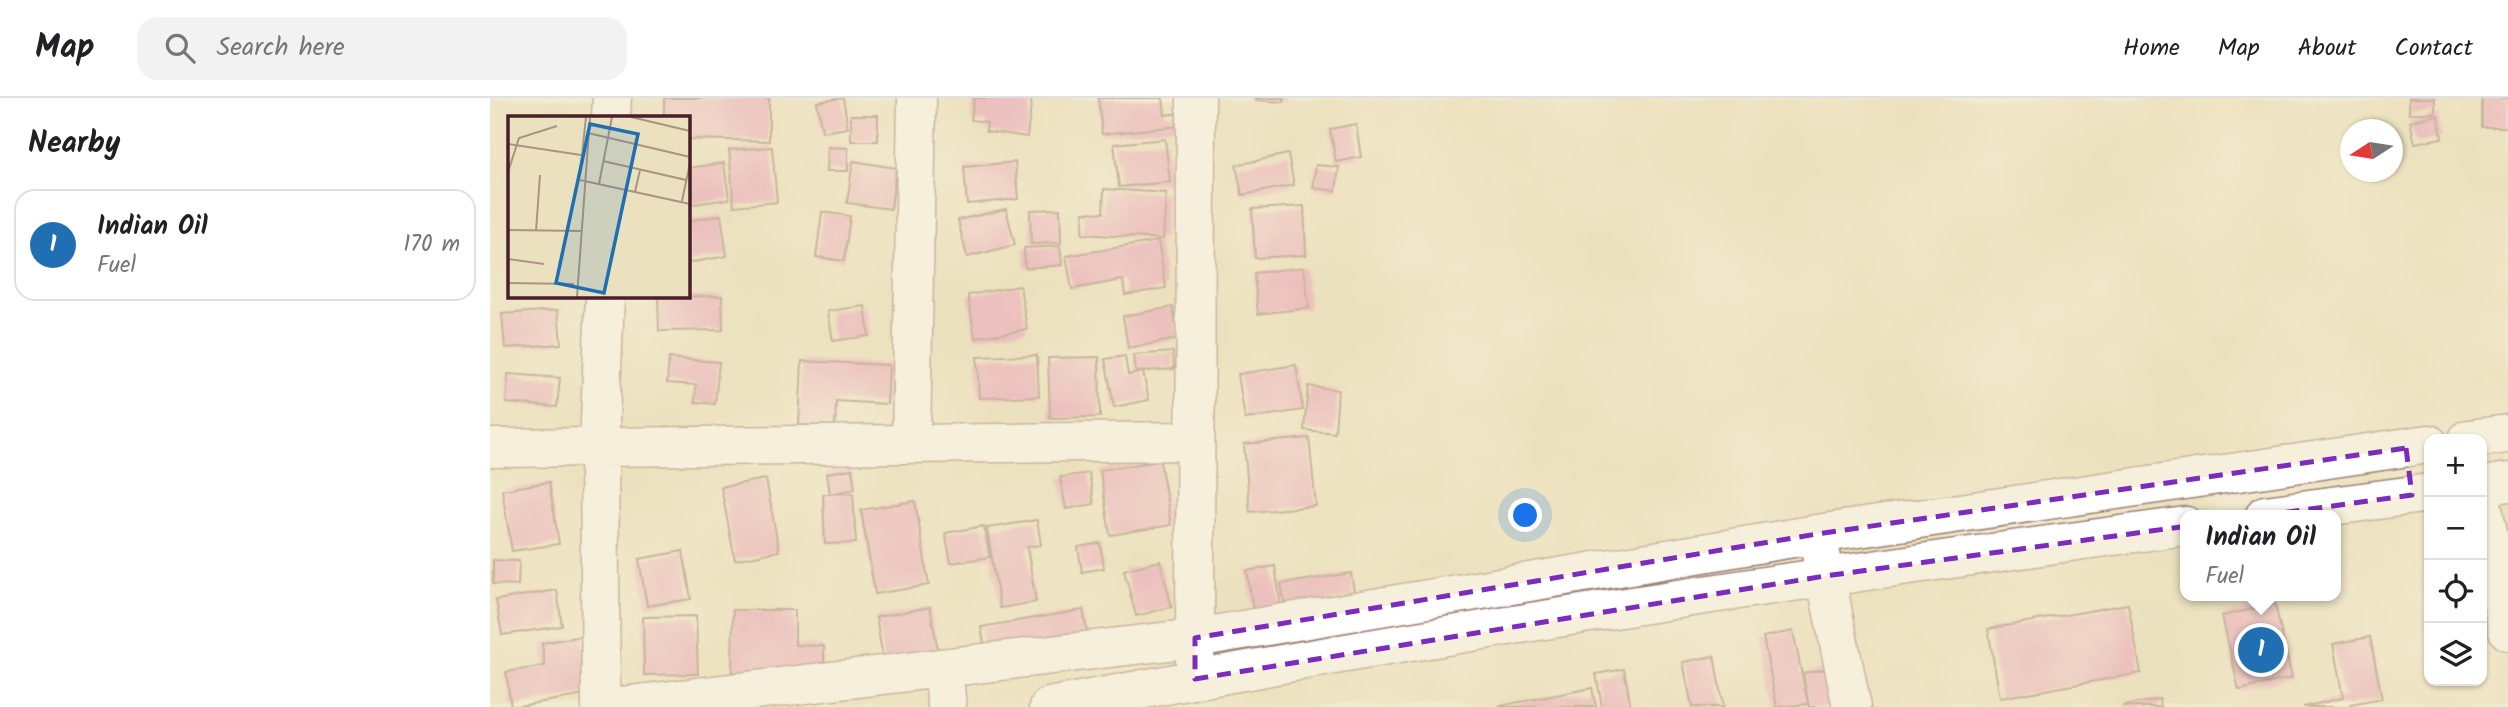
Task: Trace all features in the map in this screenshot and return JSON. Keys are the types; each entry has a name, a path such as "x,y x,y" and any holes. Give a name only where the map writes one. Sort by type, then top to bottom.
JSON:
{"main road":[{"path":"611,116 612,98"},
{"path":"911,444 917,98"},
{"path":"1195,679 1196,98"},
{"path":"601,707 599,447 605,298"},
{"path":"2487,437 2508,434"},
{"path":"490,447 1195,441"},
{"path":"612,707 1195,638 1816,534 2418,446 2421,494 2303,510"},
{"path":"2487,485 2508,482"},
{"path":"1049,707 1195,679 1825,576 2180,527"},
{"path":"2487,528 2508,631"},
{"path":"1816,534 1852,707"},
{"path":"943,668 947,707"}],"highlighted area":[{"path":"2406,448 2412,495 1825,576 1195,679 1195,638 1817,534"}],"building":[{"path":"664,98 769,98 769,141 690,139 690,116 664,116"},
{"path":"843,98 848,128 822,132 817,102"},
{"path":"974,98 1032,98 1027,137 986,131 987,122 971,120"},
{"path":"1098,98 1163,98 1165,115 1180,113 1180,126 1102,134"},
{"path":"1284,98 1284,102 1255,100"},
{"path":"2409,98 2435,98 2435,113 2409,113"},
{"path":"2482,98 2508,98 2508,127 2482,127"},
{"path":"851,115 878,115 878,141 851,141"},
{"path":"2438,115 2442,138 2415,143 2410,121"},
{"path":"1356,124 1361,157 1336,162 1330,129"},
{"path":"1165,139 1170,182 1119,187 1114,144"},
{"path":"772,147 777,202 734,206 729,150"},
{"path":"828,147 848,148 848,171 827,171"},
{"path":"1288,154 1294,185 1242,195 1236,165"},
{"path":"853,161 896,168 891,209 847,203"},
{"path":"1015,162 1018,199 967,204 964,167"},
{"path":"724,163 729,199 690,205 690,168"},
{"path":"1316,165 1339,167 1336,191 1313,188"},
{"path":"1104,189 1166,193 1163,239 1082,234 1084,212 1103,213"},
{"path":"1304,206 1306,255 1255,258 1252,209"},
{"path":"1006,209 1015,245 967,257 958,220"},
{"path":"1060,209 1061,243 1031,244 1030,210"},
{"path":"822,212 850,216 844,261 816,257"},
{"path":"721,215 727,256 690,263 690,221"},
{"path":"1158,241 1166,288 1125,295 1123,280 1072,289 1066,256"},
{"path":"1060,246 1062,265 1025,268 1024,248"},
{"path":"1304,267 1309,308 1258,314 1254,273"},
{"path":"1020,286 1027,329 975,338 968,295"},
{"path":"722,296 723,330 659,331 658,298"},
{"path":"865,306 869,336 833,341 828,311"},
{"path":"1173,307 1178,339 1128,348 1123,316"},
{"path":"558,310 561,344 505,348 502,314"},
{"path":"1173,352 1174,369 1136,372 1134,355"},
{"path":"1037,355 1039,396 979,398 977,357"},
{"path":"1125,356 1128,375 1143,372 1149,400 1114,407 1105,359"},
{"path":"1099,357 1100,417 1050,418 1048,358"},
{"path":"669,358 719,362 715,404 695,402 696,385 667,383"},
{"path":"802,361 889,365 887,404 836,401 835,426 799,425"},
{"path":"1296,365 1303,410 1245,419 1238,374"},
{"path":"508,374 560,378 557,407 506,403"},
{"path":"1308,386 1338,390 1335,433 1304,430"},
{"path":"1309,438 1316,506 1250,512 1244,444"},
{"path":"1160,461 1171,525 1110,535 1100,470"},
{"path":"852,469 855,489 830,494 827,473"},
{"path":"1089,473 1094,504 1066,509 1060,477"},
{"path":"766,479 779,551 735,560 721,487"},
{"path":"549,482 559,544 512,551 502,490"},
{"path":"853,493 856,543 825,544 823,494"},
{"path":"915,501 929,585 875,594 861,510"},
{"path":"1037,520 1041,545 1027,547 1036,602 1000,608 987,528"},
{"path":"984,526 990,557 951,563 945,533"},
{"path":"1100,543 1104,568 1082,572 1078,547"},
{"path":"683,551 691,599 647,606 639,559"},
{"path":"493,560 519,561 518,585 493,584"},
{"path":"1160,561 1172,607 1136,616 1124,570"},
{"path":"1275,566 1281,606 1253,610 1247,571"},
{"path":"1351,573 1355,597 1285,608 1281,584"},
{"path":"557,590 562,626 502,635 496,600"},
{"path":"2128,604 2141,673 2000,698 1988,629"},
{"path":"2275,604 2292,678 2239,690 2222,616"},
{"path":"930,607 940,661 885,671 876,617"},
{"path":"733,610 795,610 795,645 824,646 824,674 732,673"},
{"path":"1083,610 1089,642 987,659 981,627"},
{"path":"696,616 698,674 644,675 643,617"},
{"path":"1793,631 1808,704 1777,707 1763,637"},
{"path":"583,636 593,694 511,707 506,672 545,666 542,643"},
{"path":"2370,637 2382,699 2351,705 2352,707 2303,707 2343,698 2333,644"},
{"path":"1714,656 1723,707 1692,707 1683,662"},
{"path":"1836,667 1843,707 1809,707 1803,673"},
{"path":"1624,669 1631,707 1602,707 1596,674"},
{"path":"1592,688 1596,707 1499,706"},
{"path":"2160,699 2161,707 2123,707 2123,706"}],"place":[{"name":"Indian Oil","path":"2261,650"}]}
